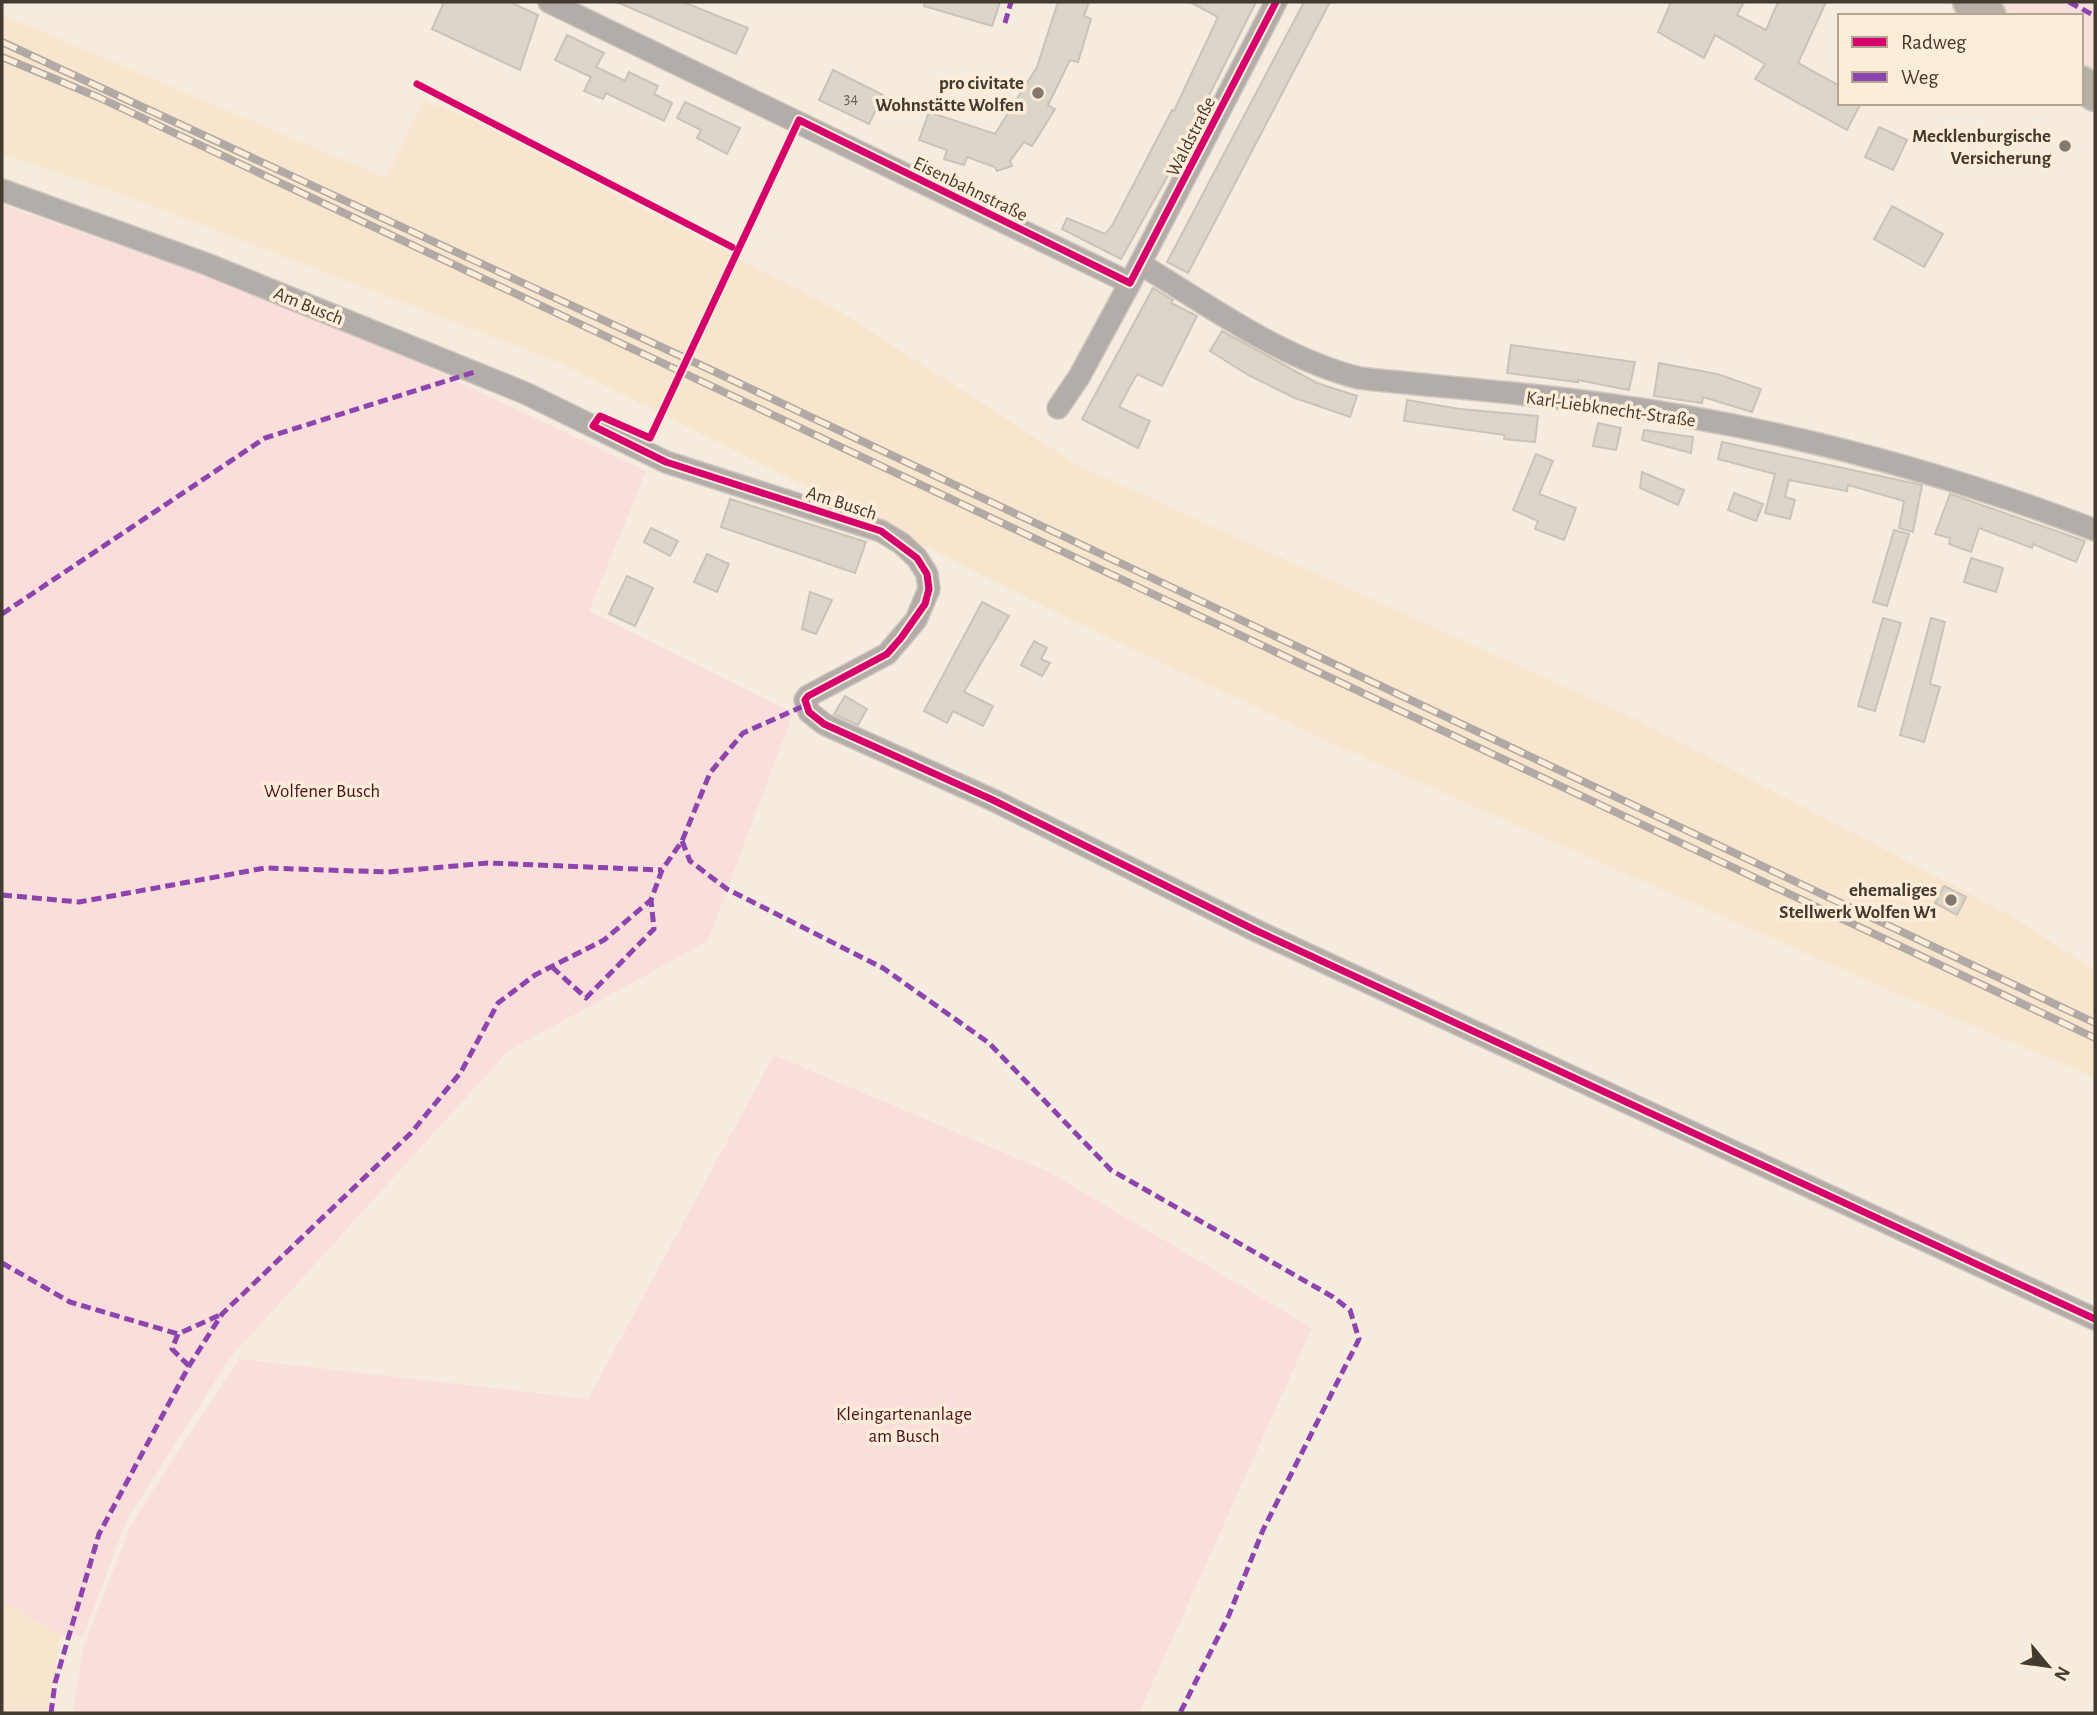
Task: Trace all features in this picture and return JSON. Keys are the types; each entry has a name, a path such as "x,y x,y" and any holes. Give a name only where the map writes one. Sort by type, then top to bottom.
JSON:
{"main road":[{"path":"1970,2 1986,14"}],"street":[{"name":"Eisenbahnstraße","path":"549,2 1135,274"},
{"name":"Waldstraße","path":"1058,408 1079,377 1135,274 1276,2"},
{"name":"Am Busch","path":"2,190 204,263 526,393 666,462 881,531 901,543 917,558 927,574 929,589 925,604 887,654 811,692 805,700 806,705 824,724 993,800 1257,931 2095,1319"},
{"name":"Karl-Liebknecht-Straße","path":"1135,274 1289,352 1335,372 1359,378 1598,403 1726,425 1895,461 1977,486 2095,530"}],"shaded area":[{"path":"2,14 386,178 424,100 470,119 841,312 1078,465 1628,715 2012,916 2095,970 2095,1078 1879,986 1342,748 1075,622 560,363 118,193 2,154"},
{"path":"2,1601 61,1635 48,1713 2,1713"}],"green space":[{"path":"1996,2 2095,2 2095,73 2083,64 2083,14 2013,14"},
{"name":"Wolfener Busch","path":"2,205 314,313 646,471 589,611 793,713 708,941 508,1051 229,1359 126,1521 83,1637 61,1635 2,1601"},
{"name":"Kleingartenanlage am Busch","path":"774,1055 1049,1172 1312,1328 1139,1713 73,1713 83,1647 132,1523 239,1359 588,1399"}],"building":[{"path":"444,2 510,2 538,15 520,70 432,29"},
{"path":"617,2 683,2 748,28 736,54"},
{"path":"925,2 1000,2 992,26 924,6"},
{"name":"pro civitate Wohnstätte Wolfen","path":"1058,2 1089,2 1084,16 1091,19 1078,62 1070,60 1048,105 1055,109 1032,146 1024,142 1010,161 1012,166 997,171 995,167 967,157 964,165 944,159 947,150 919,140 929,112 995,134 1037,67"},
{"path":"1190,2 1256,2 1176,161 1121,259 1062,229 1067,218 1105,234 1113,224 1172,110 1174,111 1218,17"},
{"path":"1304,2 1330,2 1188,273 1167,262"},
{"path":"1671,2 1744,2 1737,15 1766,30 1778,2 1826,2 1798,63 1838,85 1838,105 1860,105 1847,130 1755,79 1765,64 1715,35 1704,58 1658,32"},
{"path":"567,35 604,53 596,67 625,81 629,72 658,86 654,94 672,103 664,121 606,93 603,99 584,91 591,77 555,60"},
{"path":"833,70 883,95 869,124 819,100"},
{"path":"685,102 740,128 727,154 697,138 701,130 677,118"},
{"path":"1879,127 1907,140 1893,170 1865,157"},
{"path":"1892,206 1943,234 1924,267 1874,239"},
{"path":"1153,288 1173,300 1171,303 1197,316 1162,386 1137,374 1119,407 1150,421 1138,448 1082,419"},
{"path":"1222,331 1317,383 1357,396 1350,417 1295,398 1248,375 1210,351"},
{"path":"1511,345 1635,362 1629,390 1578,380 1507,373"},
{"path":"1659,363 1717,374 1761,389 1752,412 1703,397 1702,403 1654,396"},
{"path":"1407,400 1460,409 1538,416 1535,442 1504,439 1505,435 1404,421"},
{"path":"1598,423 1621,428 1616,450 1593,446"},
{"path":"1644,430 1693,437 1691,453 1642,440"},
{"path":"1722,442 1922,485 1913,532 1899,528 1904,501 1848,485 1847,491 1789,480 1785,497 1795,500 1790,519 1765,513 1775,474 1718,459"},
{"path":"1536,454 1553,461 1539,494 1576,508 1564,540 1535,529 1538,521 1513,510"},
{"path":"1642,472 1684,490 1678,505 1640,488"},
{"path":"1734,493 1763,504 1756,521 1728,510"},
{"path":"1950,494 2085,541 2076,562 2033,544 2032,548 1979,528 1971,552 1949,544 1950,538 1935,534"},
{"path":"730,499 866,542 855,573 721,527"},
{"path":"651,528 678,541 670,556 644,542"},
{"path":"1894,530 1909,534 1887,606 1873,602"},
{"path":"707,554 729,564 717,592 694,582"},
{"path":"1971,558 2003,568 1996,592 1964,582"},
{"path":"627,576 653,588 635,626 609,614"},
{"path":"810,592 832,600 816,634 802,629"},
{"path":"982,602 1009,616 964,692 993,706 983,726 953,711 947,723 924,711"},
{"path":"1883,618 1901,623 1875,711 1858,706"},
{"path":"1931,618 1945,622 1930,684 1940,687 1924,742 1900,735"},
{"path":"1034,641 1047,648 1041,659 1050,663 1042,676 1021,665"},
{"path":"845,696 867,709 858,725 834,714"},
{"name":"ehemaliges Stellwerk Wolfen W1","path":"1944,886 1966,897 1957,915 1935,903"}],"railway":[{"path":"2,42 709,369 2095,1023"},
{"path":"2,57 98,97 2095,1038"}],"marked path":[{"path":"1005,23 1011,2"},
{"path":"2069,2 2095,16"},
{"path":"2,614 265,438 475,372"},
{"path":"51,1713 55,1683 99,1534 189,1366 222,1314 411,1133 461,1072 498,1003 535,975 604,940 651,900 662,870 682,841 710,773 743,733 806,705"},
{"path":"682,841 690,861 727,889 883,968 989,1043 1111,1170 1333,1297 1350,1310 1359,1339 1263,1530 1229,1615 1180,1713"},
{"path":"2,895 79,902 265,868 388,872 488,863 662,870"},
{"path":"552,967 586,998 654,929 651,900"},
{"path":"2,1263 70,1302 178,1334"},
{"path":"189,1366 172,1349 178,1334 222,1314"}],"cycle path":[{"path":"1276,2 1130,283 799,120 650,438 600,416 593,426 666,462 881,531 917,558 927,574 929,589 925,604 887,654 808,696 805,700 809,712 824,724 993,800 1257,931 2095,1319"},
{"path":"417,84 732,247"}],"place":[{"name":"pro civitate Wohnstätte Wolfen","path":"1038,93"},
{"name":"Mecklenburgische Versicherung","path":"2065,146"},
{"name":"ehemaliges Stellwerk Wolfen W1","path":"1951,900"}]}
